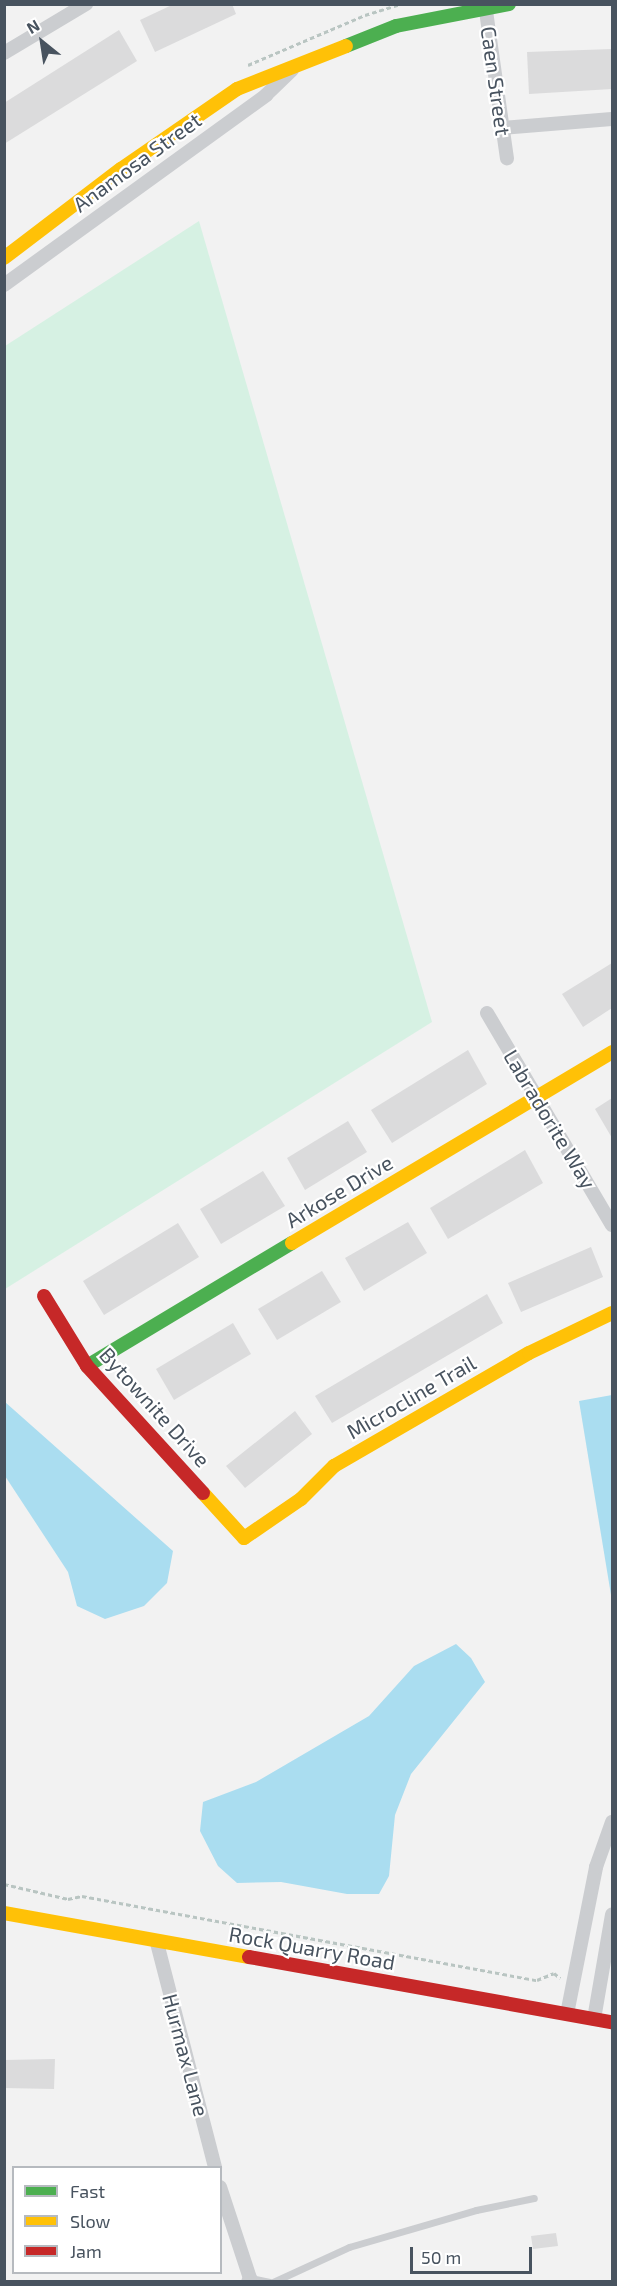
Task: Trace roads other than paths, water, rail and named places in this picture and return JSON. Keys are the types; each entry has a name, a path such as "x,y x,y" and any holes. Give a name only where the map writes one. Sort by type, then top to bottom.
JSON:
{"street":[{"path":"4,53 86,4"},
{"name":"Anamosa Street","path":"4,258 121,169 237,89 292,70 396,26 485,6 509,4"},
{"name":"Caen Street","path":"485,6 507,158"},
{"name":"Anamosa Street","path":"4,285 266,95 292,70"},
{"path":"502,128 612,119"},
{"name":"Labradorite Way","path":"487,1013 612,1225"},
{"name":"Arkose Drive","path":"87,1366 612,1052"},
{"name":"Bytownite Drive","path":"44,1296 87,1366 244,1538"},
{"name":"Microcline Trail","path":"244,1538 301,1499 334,1466 529,1353 612,1313"},
{"path":"567,2014 596,1868 612,1821"},
{"name":"Rock Quarry Road","path":"4,1912 157,1943 612,2022"},
{"path":"594,2019 612,1915"},
{"name":"Hurmax Lane","path":"157,1943 214,2166"},
{"path":"222,2193 249,2280"}],"lane":[{"path":"249,2280 272,2282 349,2247 476,2210 534,2198"}],"water":[{"path":"612,1395 612,1601 579,1401"},
{"path":"5,1402 173,1551 167,1583 144,1606 105,1619 77,1606 68,1572 5,1476"},
{"path":"456,1644 471,1658 485,1682 411,1774 395,1815 389,1876 379,1894 347,1894 281,1882 237,1883 218,1866 200,1831 203,1802 256,1782 369,1716 414,1666"}]}
